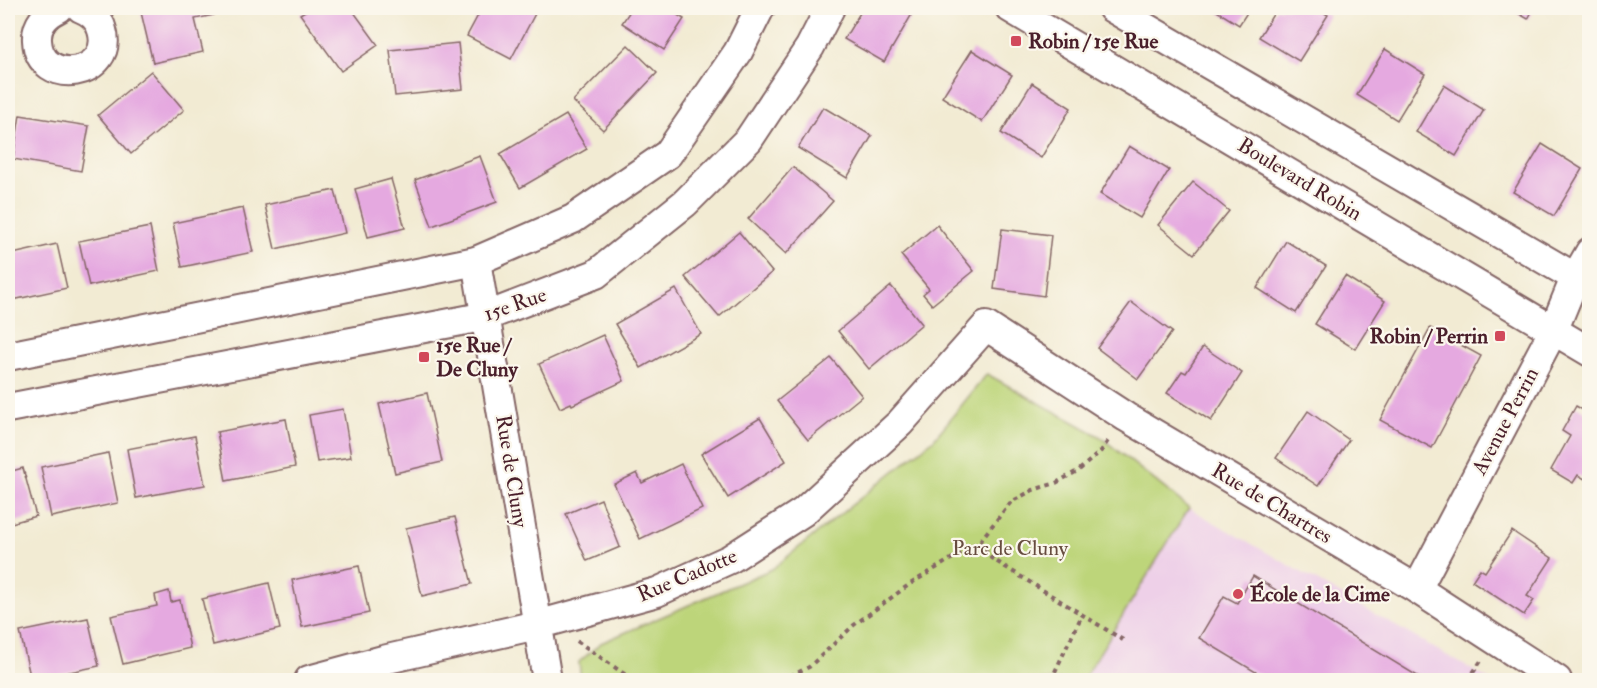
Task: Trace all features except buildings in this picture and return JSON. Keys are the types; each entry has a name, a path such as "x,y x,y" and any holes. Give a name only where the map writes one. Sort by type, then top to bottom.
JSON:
{"street":[{"path":"52,9 43,19 39,29 37,39 39,49 51,66 70,72 91,65 103,46 100,23 93,14 81,8"},
{"path":"8,356 476,261 573,219 668,154 738,52 760,8"},
{"name":"15e Rue","path":"8,408 487,316 596,274 685,203 749,139 810,48 830,8"},
{"name":"Boulevard Robin","path":"1010,8 1590,352"},
{"path":"1112,8 1582,282"},
{"name":"Avenue Perrin","path":"1417,589 1554,329 1582,282 1590,252"},
{"name":"Rue de Cluny","path":"476,261 547,681"},
{"name":"Rue Cadotte","path":"309,681 383,660 537,625 657,592 730,559 803,512 900,423 986,326"},
{"name":"Rue de Chartres","path":"986,326 1126,417 1417,589 1557,681"}],"path":[{"path":"782,681 809,668 854,625 910,584 979,542 1011,502 1033,490 1056,483 1079,470 1101,451 1126,417"},
{"path":"979,542 991,558 1123,640"},
{"path":"1051,681 1082,615"},
{"path":"537,625 573,639 633,681"}],"shaded area":[{"name":"École de la Cime","path":"1189,508 1490,680 1083,680"}],"green space":[{"name":"Parc de Cluny","path":"987,374 1099,436 1189,508 1083,680 581,680 579,662 601,643 772,569 934,439"}],"place":[{"name":"Robin / 15e Rue","path":"1016,41"},
{"name":"Robin / Perrin","path":"1500,336"},
{"name":"15e Rue / De Cluny","path":"424,357"},
{"name":"École de la Cime","path":"1238,594"}]}
